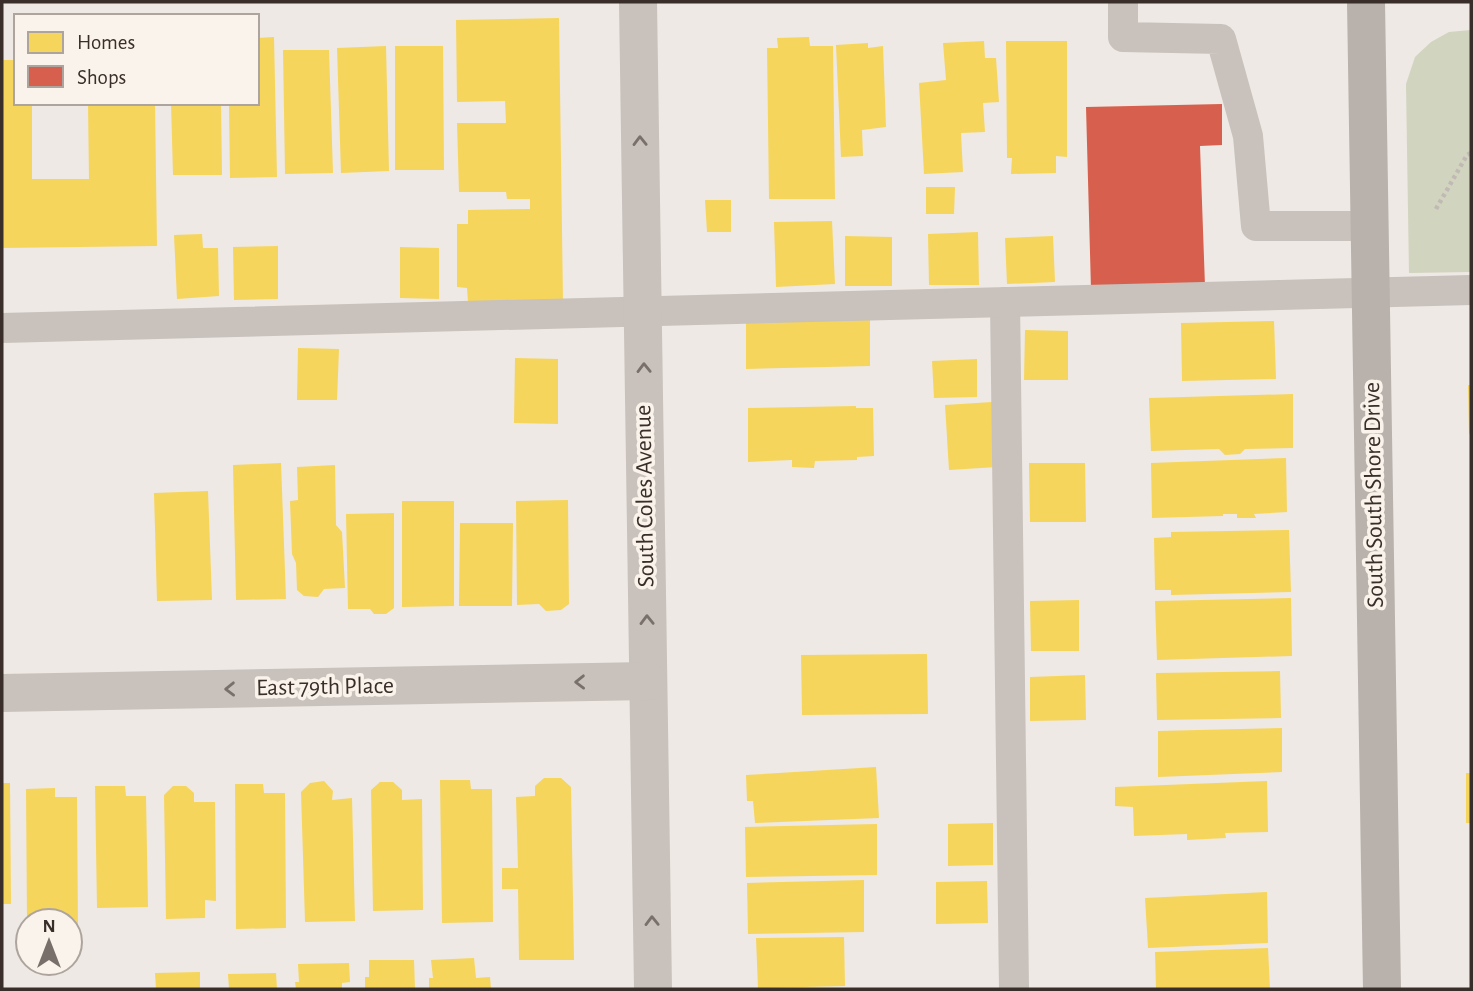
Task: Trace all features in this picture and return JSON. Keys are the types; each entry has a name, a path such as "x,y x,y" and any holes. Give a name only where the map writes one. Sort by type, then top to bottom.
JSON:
{"street":[{"name":"South Coles Avenue","path":"638,2 653,989"},
{"name":"South South Shore Drive","path":"1366,2 1382,989"},
{"name":"East 79th Place","path":"2,693 648,681"}],"lane":[{"path":"1123,2 1123,37 1221,39 1248,136 1256,226 1370,226"},
{"path":"2,328 1471,290"},
{"path":"1005,302 1014,989"}],"path":[{"path":"1436,209 1471,152"}],"green space":[{"path":"1471,30 1471,272 1409,273 1406,84 1415,57 1431,42 1449,32"}],"building: Homes":[{"path":"559,18 563,301 468,302 467,288 457,287 457,224 468,224 468,210 530,209 530,199 507,199 506,192 459,192 457,123 506,123 505,101 457,102 456,20"},
{"path":"274,37 277,177 230,178 229,105 259,105 259,38"},
{"path":"809,37 810,46 833,46 835,199 769,199 767,48 778,48 777,38"},
{"path":"984,41 985,58 996,58 999,102 983,103 985,132 961,133 963,172 924,174 919,83 946,80 943,43"},
{"path":"1006,41 1067,41 1067,157 1056,156 1056,173 1011,174 1012,158 1007,158"},
{"path":"868,43 868,48 883,46 886,127 862,130 863,156 841,157 836,45"},
{"path":"386,46 389,171 341,173 337,48"},
{"path":"395,46 443,46 444,170 395,170"},
{"path":"283,50 329,50 333,173 285,174"},
{"path":"2,60 14,60 14,105 32,105 32,179 89,179 88,105 155,105 157,246 2,248"},
{"path":"171,105 221,105 222,175 173,175"},
{"path":"926,187 955,187 954,214 926,214"},
{"path":"705,200 731,200 731,232 707,232"},
{"path":"832,221 835,284 776,287 774,222"},
{"path":"978,232 979,285 929,285 928,234"},
{"path":"202,234 203,248 218,248 219,296 177,299 174,235"},
{"path":"845,236 892,237 892,286 845,286"},
{"path":"1053,236 1055,282 1007,284 1005,238"},
{"path":"278,246 278,299 234,300 233,247"},
{"path":"400,247 439,248 439,299 400,298"},
{"path":"870,311 870,366 746,369 746,314"},
{"path":"1274,321 1276,379 1182,381 1181,323"},
{"path":"1025,330 1068,331 1068,380 1024,380"},
{"path":"298,348 339,349 337,400 297,400"},
{"path":"515,358 558,359 558,424 514,423"},
{"path":"977,359 977,397 934,398 932,361"},
{"path":"1468,385 1471,385 1471,434 1469,434"},
{"path":"1293,394 1293,448 1245,449 1240,454 1225,455 1219,449 1151,451 1149,398"},
{"path":"992,402 997,467 949,470 945,405"},
{"path":"748,408 873,408 874,456 857,457 857,460 815,461 814,468 792,467 792,460 748,462"},
{"path":"1286,458 1287,512 1254,514 1256,518 1237,518 1237,514 1223,514 1152,518 1151,463"},
{"path":"281,463 286,599 236,600 233,465"},
{"path":"1029,463 1085,463 1086,522 1030,522"},
{"path":"335,465 336,525 342,532 345,588 324,589 318,597 304,596 297,590 296,563 292,554 290,501 298,500 297,467"},
{"path":"208,491 212,600 157,601 154,493"},
{"path":"568,500 569,604 561,610 546,611 539,604 517,605 516,501"},
{"path":"402,501 454,501 454,606 402,607"},
{"path":"394,513 394,608 386,614 374,614 370,609 348,609 346,514"},
{"path":"460,523 513,523 512,606 459,606"},
{"path":"1289,530 1291,592 1171,595 1171,590 1155,590 1154,538 1171,537 1171,532"},
{"path":"1291,598 1292,656 1157,660 1155,601"},
{"path":"1079,600 1079,651 1031,651 1030,601"},
{"path":"927,654 928,714 802,715 801,655"},
{"path":"1280,671 1281,718 1157,720 1156,673"},
{"path":"1085,675 1086,720 1030,721 1030,677"},
{"path":"1282,728 1282,772 1158,777 1158,731"},
{"path":"876,767 879,818 755,823 753,801 747,801 746,775"},
{"path":"1466,773 1471,773 1471,823 1466,823"},
{"path":"544,778 561,778 571,787 574,960 519,960 518,889 502,889 502,868 518,868 516,797 535,796 535,786"},
{"path":"440,780 470,780 471,789 492,789 493,922 442,923"},
{"path":"324,781 333,791 332,800 352,798 355,921 305,922 301,792 310,783"},
{"path":"1267,781 1268,832 1225,833 1226,838 1187,840 1187,834 1134,836 1133,807 1115,806 1115,787"},
{"path":"380,782 393,782 402,790 402,800 422,799 423,910 373,911 371,790"},
{"path":"2,783 10,783 11,904 2,904"},
{"path":"235,784 263,784 264,793 285,793 286,928 236,929"},
{"path":"95,786 125,786 126,796 146,796 148,907 97,908"},
{"path":"173,786 186,786 194,793 194,802 215,802 216,901 205,900 205,918 166,919 164,795"},
{"path":"55,788 55,797 77,797 78,907 27,907 26,789"},
{"path":"993,823 993,865 948,866 948,824"},
{"path":"877,824 877,875 746,877 745,827"},
{"path":"864,880 864,932 748,934 747,883"},
{"path":"987,881 988,923 936,924 936,882"},
{"path":"1267,892 1268,943 1148,948 1145,898"},
{"path":"844,937 845,986 758,988 756,938"},
{"path":"1268,948 1270,989 1156,989 1155,952"},
{"path":"474,958 476,978 490,977 491,989 429,989 429,978 433,978 431,960"},
{"path":"369,960 414,960 415,989 365,989 365,977 369,977"},
{"path":"349,963 350,982 342,983 342,989 296,989 295,982 299,982 298,964"},
{"path":"200,972 200,989 156,989 155,973"},
{"path":"276,973 277,989 229,989 228,974"}],"building: Shops":[{"path":"1222,104 1222,145 1200,146 1205,286 1091,289 1086,107"}]}
